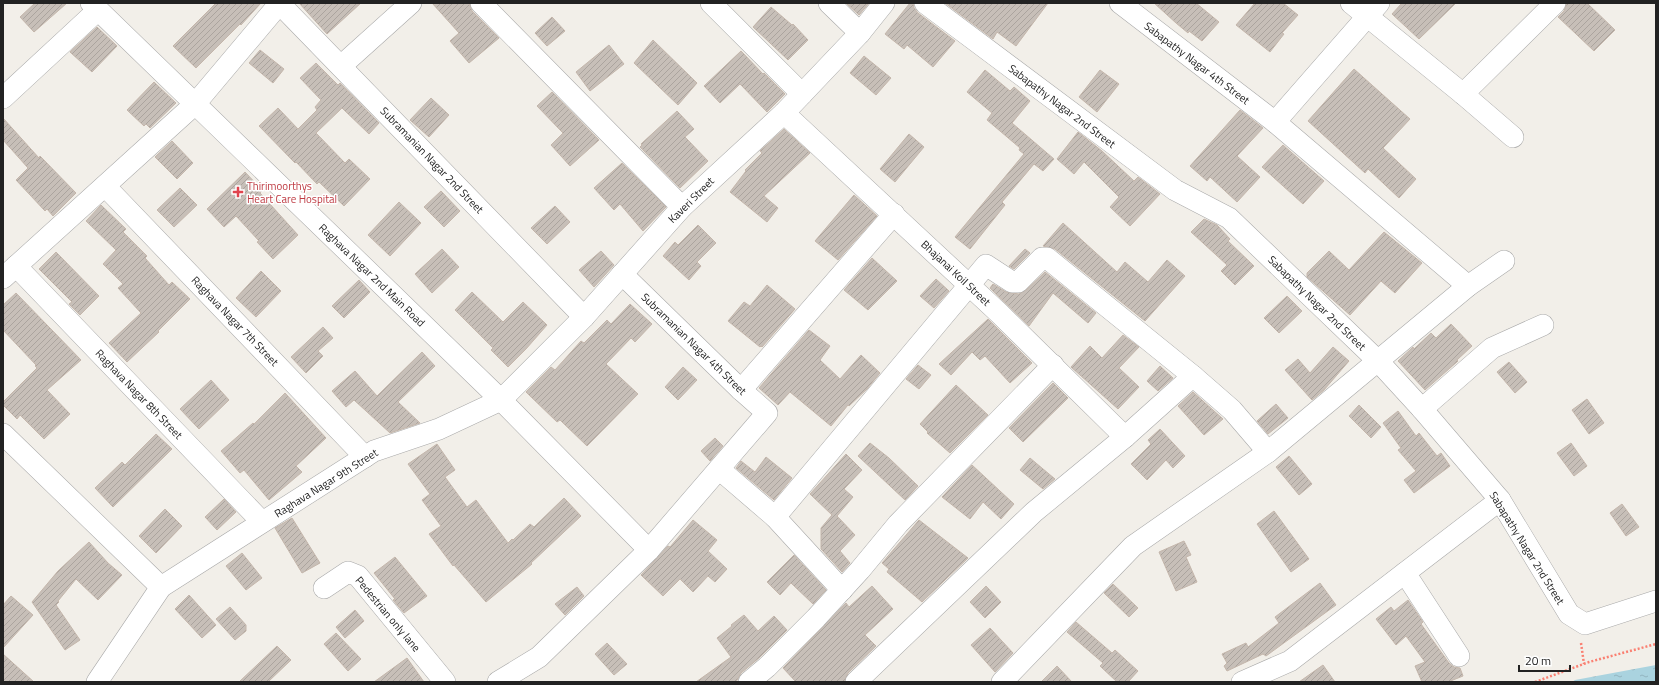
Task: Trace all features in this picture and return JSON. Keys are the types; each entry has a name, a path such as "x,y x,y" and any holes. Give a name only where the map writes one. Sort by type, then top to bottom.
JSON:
{"street":[{"path":"10,272 195,104 280,3"},
{"name":"Subramanian Nagar 2nd Street","path":"280,3 584,317"},
{"path":"340,66 411,3"},
{"path":"481,3 682,207"},
{"path":"711,3 802,94"},
{"path":"829,3 860,33"},
{"name":"Kaveri Street","path":"501,400 584,317 682,207 802,94 860,33 884,3"},
{"name":"Sabapathy Nagar 2nd Street","path":"925,3 1175,190 1229,218 1378,361 1422,409 1500,500 1569,614 1586,624 1656,601"},
{"name":"Sabapathy Nagar 4th Street","path":"1120,3 1275,122 1468,286"},
{"path":"1351,3 1373,9 1463,94 1513,137"},
{"path":"1463,94 1555,3"},
{"path":"3,98 94,6"},
{"name":"Raghava Nagar 2nd Main Road","path":"94,6 501,400 649,550"},
{"path":"1275,122 1373,9"},
{"name":"Bhajanai Koil Street","path":"784,112 1053,365 1125,437"},
{"name":"Raghava Nagar 7th Street","path":"105,186 365,457"},
{"path":"741,390 894,214"},
{"path":"775,517 968,284 986,265 1012,282 1018,282 1042,258 1047,258 1193,376 1232,410 1268,452"},
{"path":"1002,682 1134,546 1268,452 1468,286 1504,261"},
{"name":"Raghava Nagar 8th Street","path":"10,272 262,522"},
{"name":"Subramanian Nagar 4th Street","path":"622,274 741,390 767,413 719,469"},
{"path":"1422,409 1492,348 1543,325"},
{"path":"749,682 794,640 842,590 898,524 1053,365"},
{"path":"856,682 1034,512 1125,437 1193,376"},
{"name":"Raghava Nagar 9th Street","path":"161,587 374,451 439,429 501,400"},
{"path":"3,434 161,587 97,682"},
{"path":"498,682 539,657 649,550 719,469 775,517 842,590"},
{"path":"1242,682 1290,661 1500,500"},
{"name":"Pedestrian only lane","path":"324,588 348,572 358,576 445,682"},
{"path":"1405,573 1459,656"}],"path":[{"path":"1535,682 1589,662 1656,644"}],"water":[{"path":"1656,665 1656,682 1572,682 1575,680"}],"building":[{"path":"35,3 67,3 34,32 20,17"},
{"path":"216,3 261,3 241,25 240,24 196,68 173,46"},
{"path":"299,3 361,3 327,34"},
{"path":"432,3 469,3 472,11 499,38 469,63 450,41 459,33"},
{"path":"846,3 869,3 859,15"},
{"path":"910,3 913,3 914,8 918,13 955,41 933,67 907,45 904,49 885,34"},
{"path":"945,3 1048,3 1016,46 997,32 993,39"},
{"path":"1154,3 1196,3 1219,22 1202,41 1189,31 1188,33"},
{"path":"1255,3 1283,3 1298,15 1282,33 1284,34 1270,52 1236,25"},
{"path":"1402,3 1456,3 1419,39 1392,14"},
{"path":"1567,3 1587,3 1615,30 1594,51 1558,17 1564,11"},
{"path":"771,7 792,25 793,24 808,40 788,60 753,27"},
{"path":"552,17 565,31 547,46 535,33"},
{"path":"97,27 117,46 92,72 70,52"},
{"path":"653,40 697,83 678,105 634,63"},
{"path":"609,45 624,64 590,91 576,72"},
{"path":"260,50 284,69 273,83 249,63"},
{"path":"741,51 785,94 767,112 740,84 720,103 704,86"},
{"path":"864,56 891,78 876,95 850,73"},
{"path":"316,63 338,85 340,83 379,123 369,134 342,108 316,133 345,163 349,159 370,179 344,206 319,182 317,184 259,126 278,108 298,129 317,110 315,107 321,100 300,78"},
{"path":"1354,69 1410,119 1383,148 1416,179 1399,198 1368,169 1365,173 1308,121"},
{"path":"985,70 1010,91 1014,87 1030,101 1012,123 1054,159 1043,171 1034,164 1002,202 1005,205 970,249 955,237 1024,154 1019,150 1020,148 987,120 992,113 967,92"},
{"path":"1100,70 1119,84 1097,112 1079,97"},
{"path":"154,82 176,103 150,128 146,124 144,126 127,110"},
{"path":"552,92 599,140 570,166 551,145 563,133 537,106"},
{"path":"431,98 449,115 429,137 410,120"},
{"path":"1240,110 1263,128 1237,156 1260,177 1237,202 1210,177 1207,181 1190,166"},
{"path":"677,111 694,129 685,137 708,161 680,188 640,147 642,145 641,144"},
{"path":"3,118 39,158 40,156 76,193 53,216 47,209 45,211 16,180 28,168 3,140"},
{"path":"784,129 810,153 764,196 778,208 767,222 730,192 746,171 745,170 762,153 760,151"},
{"path":"1078,132 1102,151 1134,181 1138,177 1160,194 1130,226 1110,207 1119,197 1084,162 1074,174 1057,159"},
{"path":"909,134 924,147 895,182 880,169"},
{"path":"172,141 193,163 177,179 155,157"},
{"path":"1283,145 1324,181 1303,204 1262,167"},
{"path":"622,163 666,207 643,231 620,204 614,210 594,188"},
{"path":"245,172 262,190 260,193 298,235 273,259 236,216 224,227 207,209"},
{"path":"180,188 197,205 174,227 157,210"},
{"path":"441,191 460,211 444,227 424,207"},
{"path":"854,195 877,216 838,260 815,241"},
{"path":"399,202 421,223 390,256 368,235"},
{"path":"101,205 126,229 123,232 147,256 145,258 169,285 172,282 190,299 158,331 159,332 127,362 109,343 141,313 118,288 123,284 103,264 116,250 86,221"},
{"path":"555,206 570,222 547,244 531,228"},
{"path":"1204,219 1217,225 1230,239 1228,241 1254,266 1235,285 1221,271 1227,265 1191,232"},
{"path":"1063,223 1117,272 1125,262 1148,282 1167,260 1185,276 1145,321 1055,249 1043,246"},
{"path":"698,225 716,243 697,262 701,266 689,280 663,256 675,242 678,245"},
{"path":"1384,232 1422,263 1395,293 1381,281 1350,315 1307,277 1307,273 1329,251 1349,270"},
{"path":"442,249 459,267 432,293 415,274"},
{"path":"1025,249 1030,253 1014,269 1009,266"},
{"path":"601,251 614,265 594,287 579,270"},
{"path":"56,252 99,296 80,315 69,304 72,302 39,269"},
{"path":"872,258 897,281 868,310 844,290"},
{"path":"261,271 281,291 256,317 236,298"},
{"path":"1045,272 1096,313 1088,323 1053,293 1029,326 990,288 993,284 1006,292 1019,294 1026,290"},
{"path":"936,279 949,291 934,308 920,296"},
{"path":"359,280 370,292 344,318 332,306"},
{"path":"767,285 795,309 762,347 760,347 728,321 744,302 750,306"},
{"path":"472,292 503,322 523,302 547,325 508,367 491,350 493,348 455,310"},
{"path":"16,293 81,360 47,390 70,414 44,439 20,415 17,419 3,405 3,402 37,368 35,366 36,365 3,330 3,305"},
{"path":"1287,296 1302,311 1279,333 1264,318"},
{"path":"630,304 652,324 635,342 631,338 606,364 638,394 587,446 560,420 557,422 526,392 551,367 555,370 581,341 584,343 607,320 611,324"},
{"path":"988,319 1032,363 1010,383 985,356 980,360 972,352 951,375 939,364"},
{"path":"1451,324 1472,346 1457,360 1458,361 1425,390 1398,361 1413,347 1414,349 1431,333 1436,338"},
{"path":"323,327 333,338 318,351 323,356 306,373 291,357"},
{"path":"809,330 830,346 820,360 840,379 861,355 880,373 867,389 849,406 848,405 831,426 790,392 778,405 759,388"},
{"path":"1123,335 1139,347 1119,368 1139,387 1118,409 1071,367 1090,346 1102,358"},
{"path":"1333,347 1349,361 1324,390 1312,400 1285,370 1298,359 1310,373"},
{"path":"422,352 435,366 398,402 420,423 390,433 354,400 346,407 332,391 355,371 377,396"},
{"path":"1509,362 1527,382 1515,393 1497,372"},
{"path":"918,365 931,375 919,389 906,379"},
{"path":"1160,366 1173,378 1158,391 1147,381"},
{"path":"683,367 697,380 678,400 665,387"},
{"path":"211,380 229,400 199,429 180,409"},
{"path":"1053,383 1068,398 1023,442 1009,428"},
{"path":"956,385 988,415 950,453 927,433 928,432 920,424"},
{"path":"1193,392 1223,419 1204,435 1178,406"},
{"path":"285,393 326,438 296,466 302,472 269,500 244,470 240,473 221,451 253,423 254,424"},
{"path":"1587,399 1604,423 1589,434 1572,410"},
{"path":"1276,404 1288,418 1268,434 1257,421"},
{"path":"1359,405 1381,427 1371,438 1349,416"},
{"path":"1398,411 1416,436 1419,433 1437,456 1441,453 1450,466 1414,493 1404,480 1416,471 1398,450 1401,448 1383,423"},
{"path":"1160,429 1185,456 1173,468 1166,460 1147,480 1131,464 1151,444 1148,440"},
{"path":"156,434 172,449 113,507 95,488 122,462 125,465"},
{"path":"715,438 723,446 710,461 701,451"},
{"path":"870,443 889,458 918,486 905,500 858,456"},
{"path":"1571,443 1587,466 1574,476 1557,453"},
{"path":"437,444 455,470 445,477 467,507 476,500 508,543 530,524 534,527 564,498 581,516 531,563 532,564 486,602 454,565 453,566 429,534 441,526 422,500 430,494 408,464"},
{"path":"846,454 862,470 844,489 853,497 837,516 855,535 840,551 850,563 842,572 821,549 821,528 832,515 810,494"},
{"path":"1289,456 1312,484 1299,495 1276,467"},
{"path":"766,457 792,478 774,500 736,468 741,461 755,472"},
{"path":"1030,458 1055,479 1043,489 1020,470"},
{"path":"972,465 1014,504 1001,519 983,502 970,519 942,497"},
{"path":"224,499 236,512 217,530 205,517"},
{"path":"1622,504 1639,527 1626,536 1610,513"},
{"path":"165,509 182,526 156,553 139,536"},
{"path":"1274,511 1309,559 1291,572 1257,524"},
{"path":"292,518 320,563 302,573 275,528"},
{"path":"693,520 717,540 708,551 727,569 715,582 708,576 693,592 680,579 663,596 641,575 668,546 670,547"},
{"path":"919,520 968,558 922,602 887,572 889,569 882,563"},
{"path":"1184,541 1191,555 1186,557 1197,582 1176,591 1159,552"},
{"path":"89,542 108,563 122,575 98,600 76,579 58,601 59,602 56,605 80,640 65,650 32,602 58,571"},
{"path":"242,553 262,578 246,590 226,566"},
{"path":"794,555 826,590 813,604 791,583 780,595 767,582"},
{"path":"395,557 427,596 404,613 374,573"},
{"path":"1320,583 1336,605 1266,656 1263,654 1227,671 1224,666 1227,663 1222,654 1246,643 1248,647 1279,623 1275,617"},
{"path":"1113,584 1138,608 1129,617 1104,593"},
{"path":"872,586 893,609 865,635 876,646 848,673 844,682 796,682 783,668 846,603 849,607"},
{"path":"986,586 1001,602 985,618 970,602"},
{"path":"577,587 584,596 565,615 555,604"},
{"path":"189,595 216,625 202,638 175,609"},
{"path":"11,596 33,615 3,648 3,605"},
{"path":"1408,600 1423,622 1421,624 1449,663 1454,667 1460,668 1463,676 1448,682 1422,682 1415,666 1425,662 1406,636 1396,645 1376,619 1391,607 1394,611"},
{"path":"230,607 246,625 246,631 235,640 216,619"},
{"path":"355,610 364,621 345,638 336,627"},
{"path":"744,615 758,631 774,616 787,630 759,658 741,673 736,682 696,682 731,657 717,638"},
{"path":"1076,622 1112,653 1115,650 1138,671 1128,682 1117,682 1100,666 1103,663 1067,632"},
{"path":"990,628 1013,653 995,672 971,645"},
{"path":"336,633 361,659 348,671 324,644"},
{"path":"607,643 627,664 614,675 595,654"},
{"path":"277,646 291,660 268,682 239,682"},
{"path":"3,654 34,682 3,682"},
{"path":"407,658 424,682 374,682"},
{"path":"1323,665 1335,682 1299,682"},
{"path":"1057,666 1072,682 1041,682"}],"place":[{"name":"Thirimoorthys Heart Care Hospital","path":"238,192"}]}
